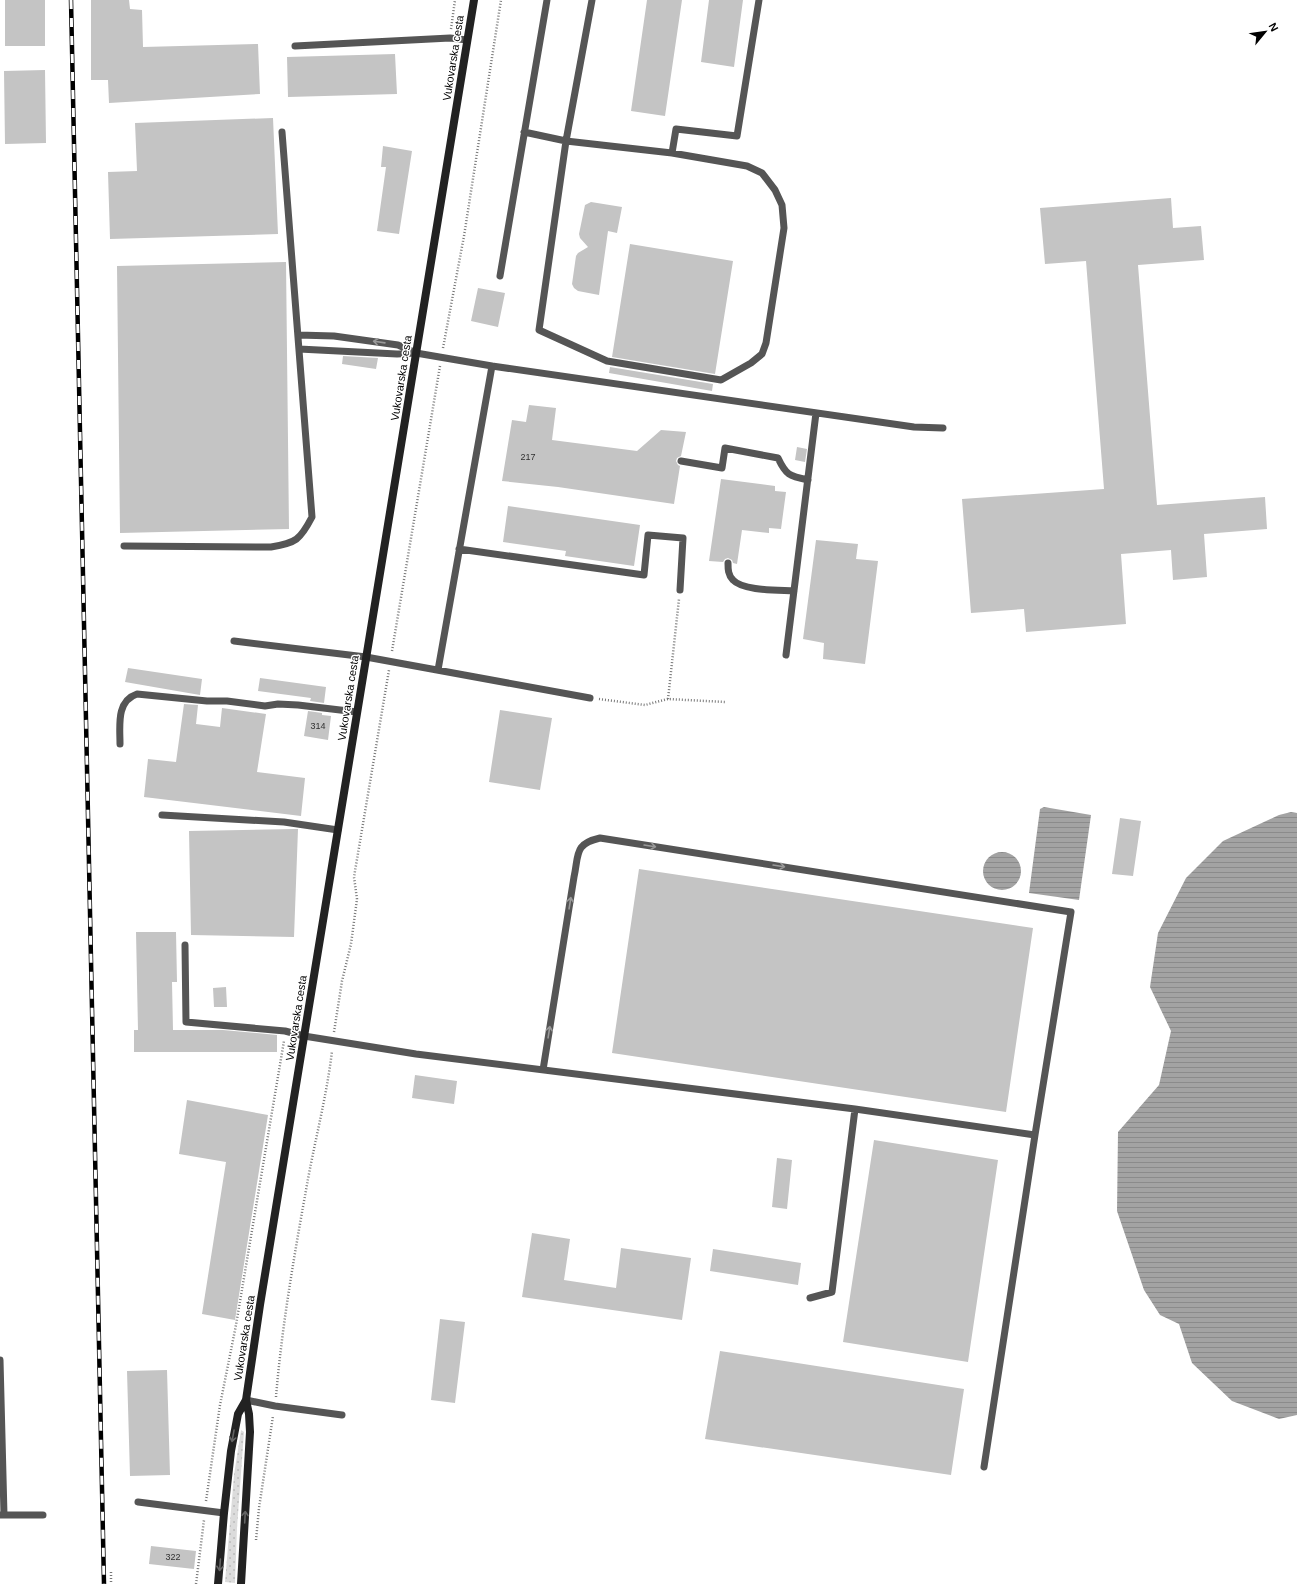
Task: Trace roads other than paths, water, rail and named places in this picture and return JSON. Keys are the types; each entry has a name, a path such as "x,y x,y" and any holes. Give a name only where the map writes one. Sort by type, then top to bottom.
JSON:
{"main road":[{"name":"Vukovarska cesta","path":"241,1584 250,1432 249,1414 246,1400 260,1305 474,0"},
{"name":"Vukovarska cesta","path":"218,1584 224,1513 234,1431 238,1414 246,1400"}],"lane":[{"path":"500,276 547,0"},
{"path":"524,132 566,141 672,152 747,166 762,173 775,190 782,205 784,228 766,343 762,354 751,363 721,380 607,361 540,330 566,141 592,0"},
{"path":"672,152 676,129 736,136 759,0"},
{"path":"295,46 450,38 468,40"},
{"path":"124,546 271,547 288,544 299,538 312,517 282,132"},
{"path":"298,335 334,336 398,345 416,353"},
{"path":"299,349 397,354 416,353 492,366 914,427 943,428"},
{"path":"438,670 492,366"},
{"path":"786,655 816,413"},
{"path":"681,461 722,468 725,448 778,458 784,470 792,477 808,480"},
{"path":"459,549 644,575 648,535 683,538 680,590"},
{"path":"728,563 728,574 733,581 744,586 794,591"},
{"path":"234,641 366,657 590,698"},
{"path":"120,744 122,707 128,697 136,694 207,701 227,701 265,706 278,704 298,705 357,712"},
{"path":"162,815 284,822 338,830"},
{"path":"543,1070 580,848 589,841 600,838 1070,912 1034,1134 984,1467"},
{"path":"185,945 186,1022 285,1030 304,1036 416,1054 855,1109 1034,1134"},
{"path":"810,1298 832,1292 855,1109"},
{"path":"0,1360 2,1515 42,1515"},
{"path":"246,1400 275,1406 342,1415"},
{"path":"138,1502 224,1513"}],"railway":[{"path":"71,0 104,1584"}]}
